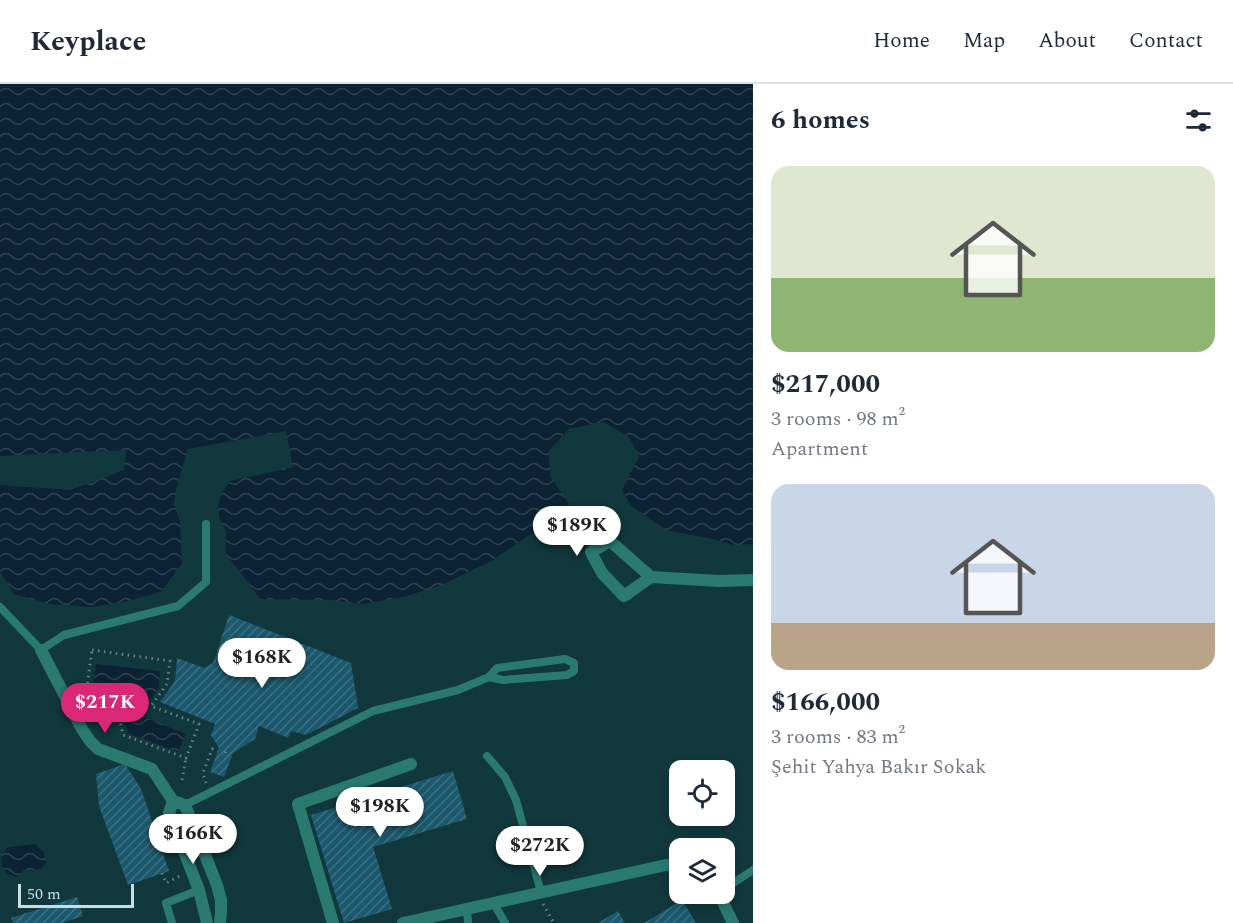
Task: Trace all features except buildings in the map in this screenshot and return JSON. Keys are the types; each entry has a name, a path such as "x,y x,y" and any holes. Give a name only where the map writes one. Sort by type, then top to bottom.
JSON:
{"street":[{"path":"651,577 624,596 602,573 591,552 610,541 651,577 719,581 753,580"},
{"path":"41,650 90,741 98,749 152,769 173,801 185,805 218,885 221,900 220,923"},
{"path":"333,923 298,804 411,764"},
{"path":"173,801 169,813 192,869 207,923"},
{"path":"403,923 669,865"},
{"path":"724,904 733,923"}],"lane":[{"path":"0,607 41,650 64,635 178,606 206,582 206,524"},
{"path":"185,805 373,711 458,690 489,677 497,668 565,659 574,663 574,671 567,675 503,680 489,677"},
{"path":"487,756 506,777 516,800 539,892"},
{"path":"735,882 753,870"},
{"path":"172,923 166,903 199,890"},
{"path":"493,902 505,923"},
{"path":"467,908 468,923"}],"path":[{"path":"182,780 186,758 200,724 151,706 167,684 170,661 92,650 87,686 114,690 123,735 186,758"},
{"path":"210,793 203,773 212,749 218,751"},
{"path":"162,873 166,884 192,869"},
{"path":"539,892 555,923"}],"water":[{"path":"0,84 753,84 753,544 733,545 666,530 631,506 622,490 639,457 629,437 603,422 569,429 549,451 550,476 569,504 493,560 444,584 407,596 364,604 331,600 260,599 226,555 226,532 219,517 218,504 230,481 293,467 286,431 188,449 174,504 180,522 182,563 161,592 92,607 50,604 14,594 0,572 0,485 71,490 124,470 126,450 0,456"},
{"path":"96,664 160,671 159,688 142,711 141,716 186,734 178,752 128,733 121,705 126,691 121,686 94,682"},
{"path":"35,844 44,852 46,863 41,869 24,870 16,877 7,874 2,866 1,855 8,847"}]}
